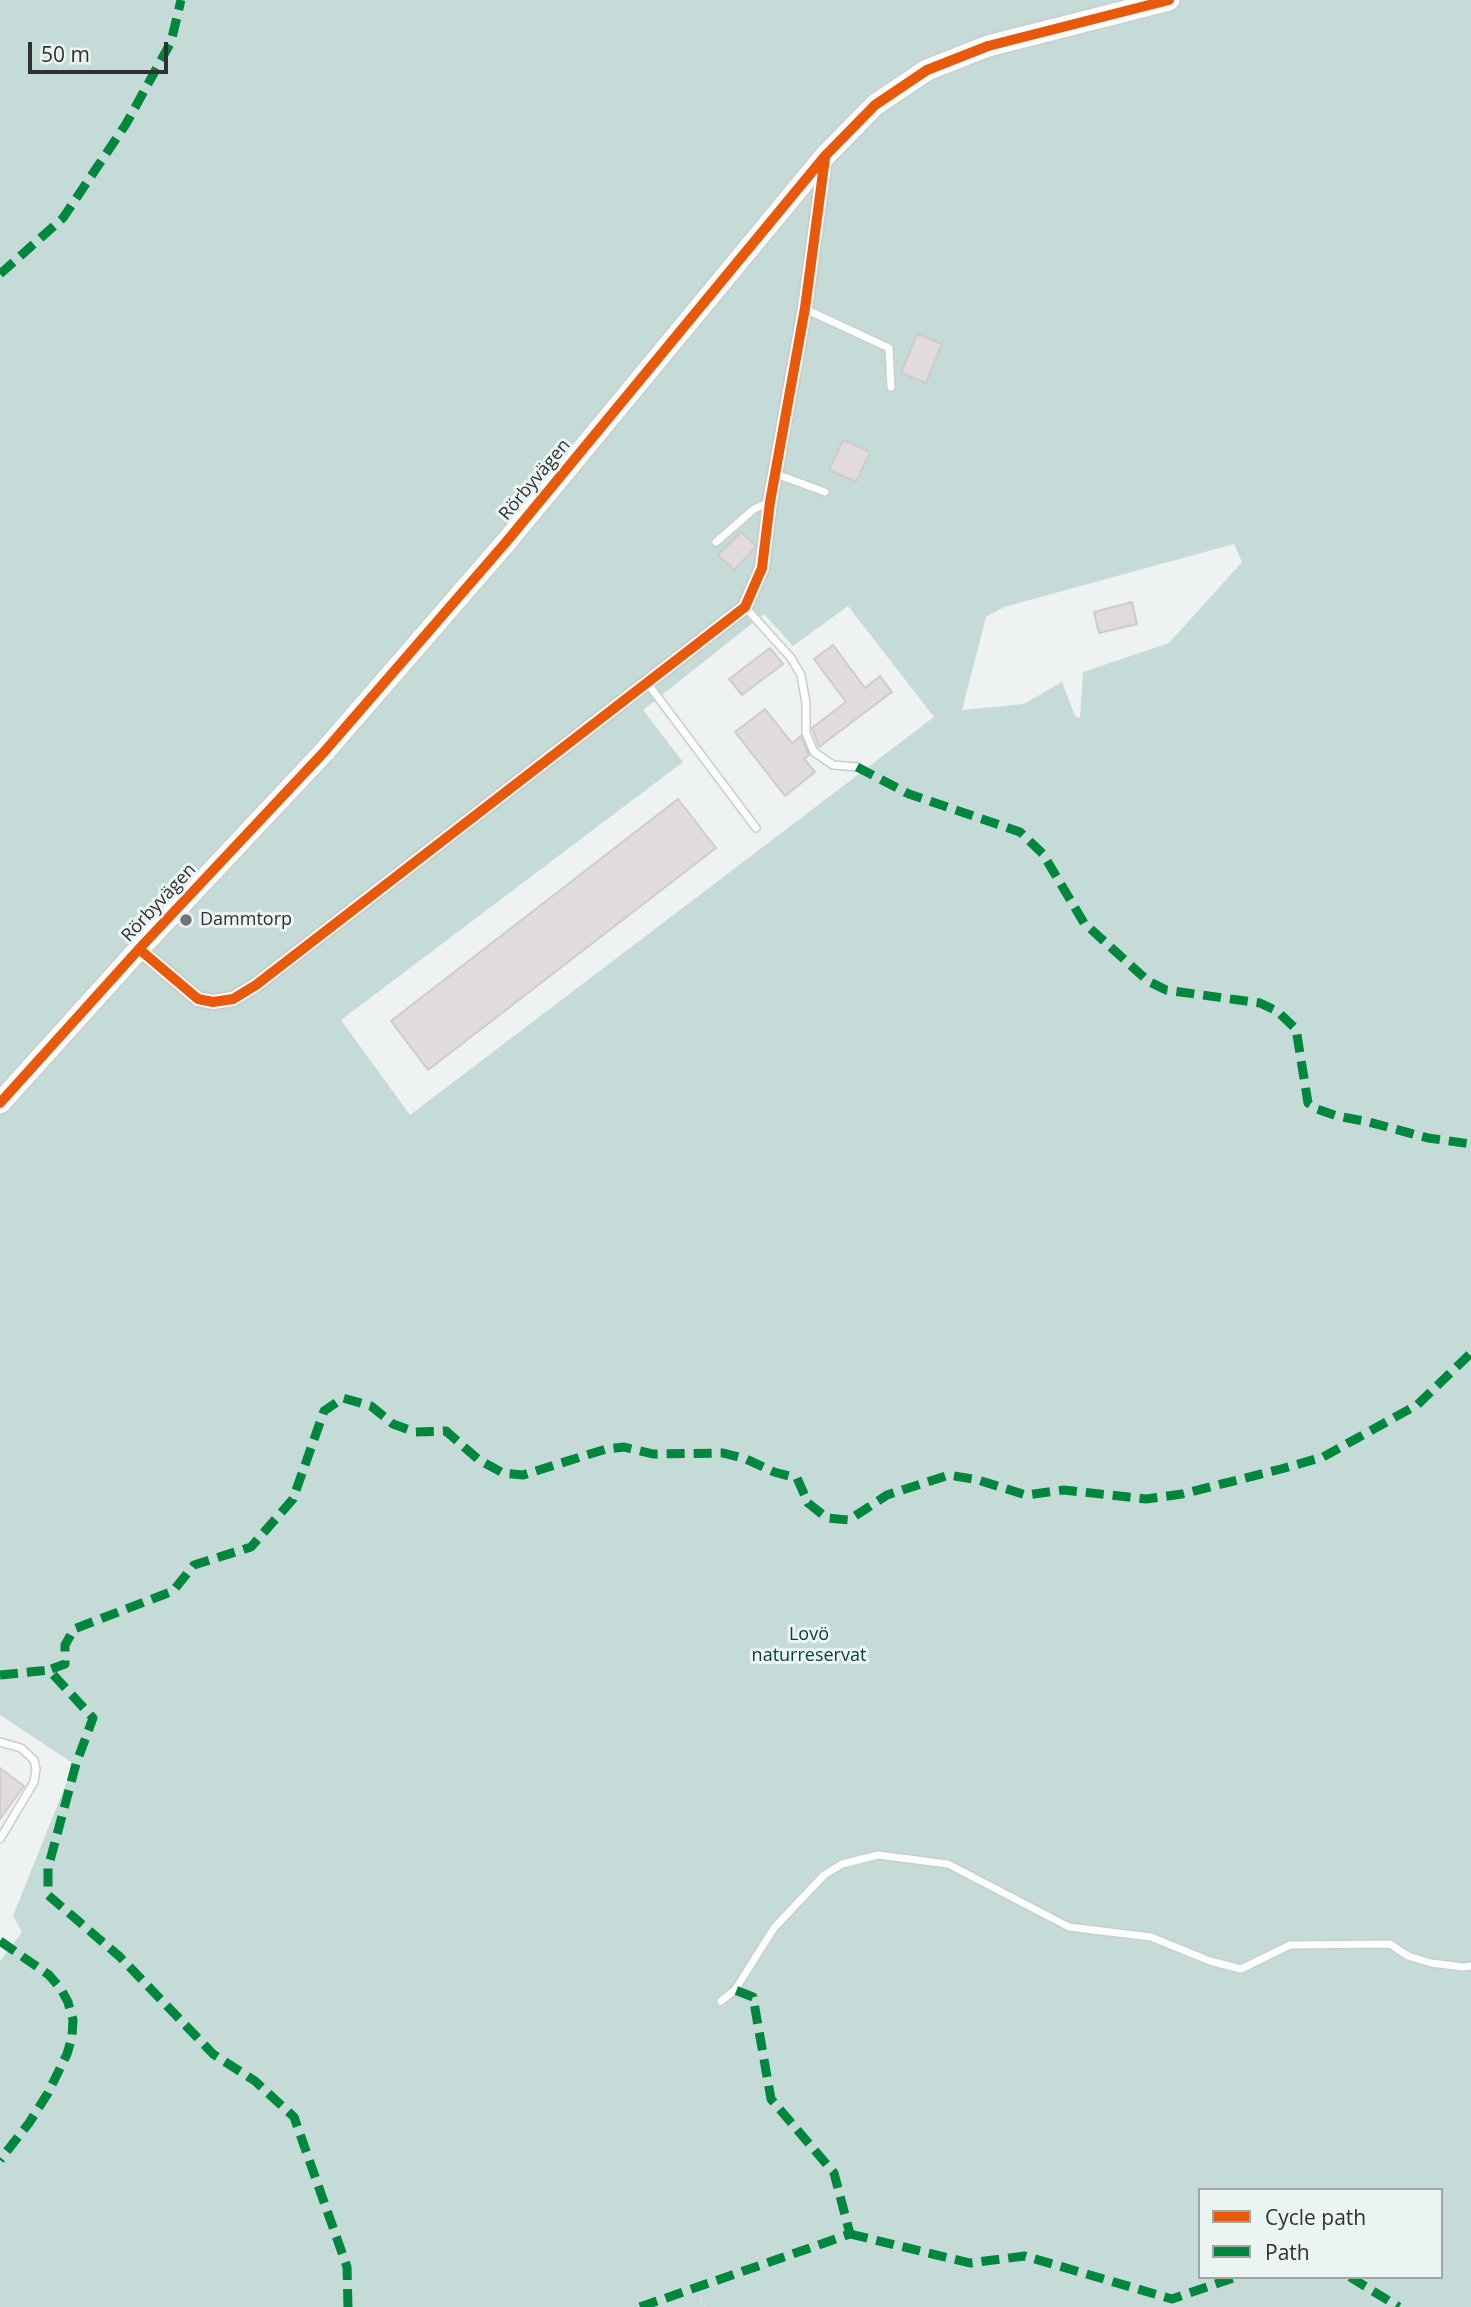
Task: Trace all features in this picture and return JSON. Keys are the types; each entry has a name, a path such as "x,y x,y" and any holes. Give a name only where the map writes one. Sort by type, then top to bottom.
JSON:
{"street":[{"name":"Rörbyvägen","path":"0,1102 324,752 507,541 825,156 875,105 927,70 988,46 1169,0"},
{"path":"139,949 198,999 213,1002 233,999 256,985 746,607 762,568 770,502 804,308 825,156"}],"lane":[{"path":"804,308 888,348 891,387"},
{"path":"775,473 825,492"},
{"path":"716,542 754,509 770,502"},
{"path":"746,607 791,658 801,675 806,704 806,733 814,752 833,765 857,767"},
{"path":"648,684 756,828"},
{"path":"0,1742 21,1748 34,1760 36,1769 34,1782 0,1839"},
{"path":"721,2001 734,1990 774,1928 824,1875 842,1864 878,1855 948,1864 1069,1927 1151,1937 1210,1961 1241,1969 1290,1945 1390,1944 1408,1956 1431,1963 1471,1966"}],"path":[{"path":"696,2287 705,2307"}],"green space":[{"name":"Lovö naturreservat","path":"0,0 1471,0 1471,2307 0,2307 0,1961 22,1932 13,1916 74,1764 0,1715","holes":["1234,544 1242,562 1169,643 1083,672 1080,718 1075,716 1062,682 1024,704 962,710 986,617 1004,607","848,606 934,717 410,1115 341,1020 683,762 643,710 764,614 793,646"]}],"building":[{"path":"917,334 942,344 926,383 901,373"},
{"path":"843,440 870,452 856,482 829,470"},
{"path":"741,532 755,548 734,570 718,555"},
{"path":"1132,602 1137,624 1099,633 1094,612"},
{"path":"833,645 865,688 880,676 892,692 819,747 812,728 846,702 814,659"},
{"path":"770,648 783,664 742,695 729,679"},
{"path":"765,709 792,743 801,736 809,755 804,759 815,772 785,796 735,732"},
{"path":"678,799 716,848 428,1070 391,1021"},
{"path":"0,1768 24,1786 0,1819"}],"marked path":[{"path":"0,274 63,218 126,124 171,42 181,0"},
{"path":"857,767 909,794 1020,832 1043,854 1084,923 1148,981 1166,990 1260,1003 1277,1011 1296,1029 1308,1103 1317,1109 1428,1138 1471,1144"},
{"path":"348,2307 347,2267 294,2117 255,2081 213,2054 120,1957 48,1895 48,1868 76,1764 93,1718 49,1670 65,1664 65,1645 74,1629 173,1591 194,1565 251,1547 293,1499 324,1411 343,1398 371,1406 393,1424 415,1432 446,1431 479,1460 503,1473 523,1475 606,1449 624,1447 653,1454 723,1453 797,1478 808,1503 827,1518 849,1520 887,1495 949,1475 978,1480 1026,1495 1064,1490 1146,1499 1182,1494 1281,1469 1323,1457 1417,1405 1471,1353"},
{"path":"0,1675 49,1670"},
{"path":"0,1941 49,1975 68,2002 73,2020 67,2054 48,2093 0,2160"},
{"path":"640,2307 850,2234 834,2173 771,2099 753,1997 735,1990"},
{"path":"850,2234 970,2263 1025,2256 1172,2299 1230,2279"},
{"path":"1353,2279 1399,2307"}],"cycle path":[{"path":"0,1103 139,949 324,752 507,541 825,156 875,105 927,70 988,46 1169,0"},
{"path":"139,949 198,999 213,1002 233,999 256,985 745,607 762,568 770,502 805,308 825,158"}],"place":[{"name":"Dammtorp","path":"186,920"}]}
